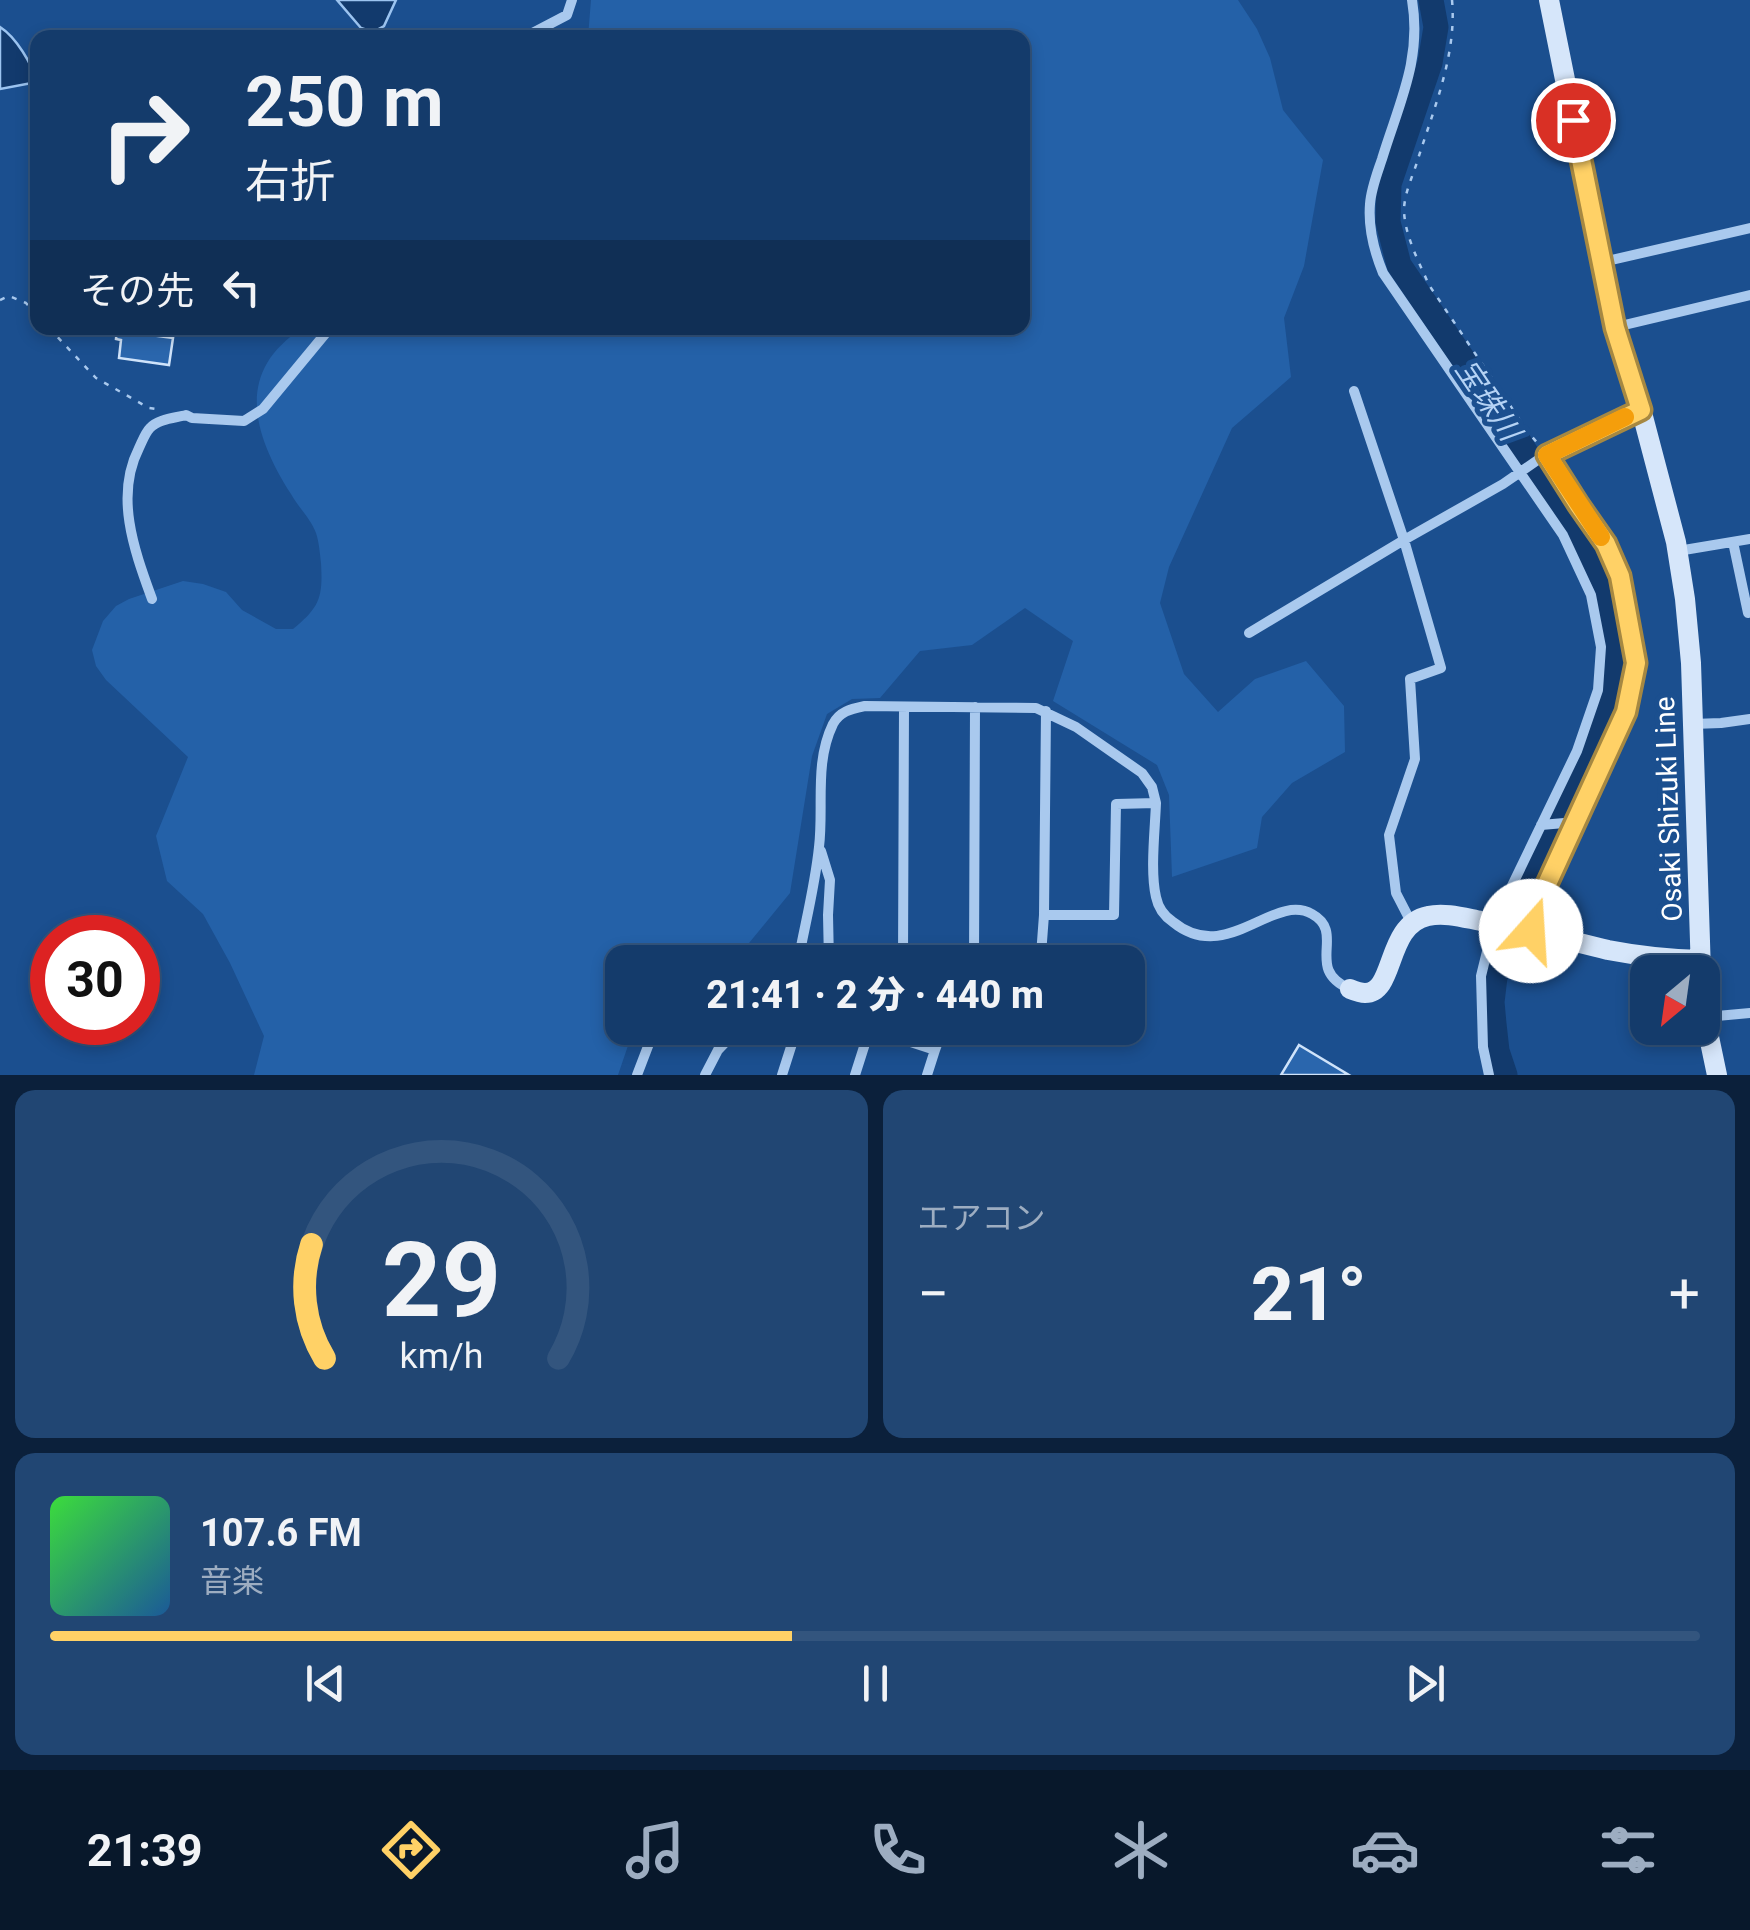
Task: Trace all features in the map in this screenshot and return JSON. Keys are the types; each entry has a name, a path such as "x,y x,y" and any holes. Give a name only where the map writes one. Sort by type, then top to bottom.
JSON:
{"main road":[{"name":"Osaki Shizuki Line","path":"1549,0 1615,328 1678,552 1688,631 1700,955"},
{"path":"1350,990 1376,990 1386,976 1399,938 1411,922 1430,915 1497,923 1645,955"},
{"path":"1711,1045 1717,1075"}],"street":[{"path":"539,30 567,16 572,0"},
{"path":"1412,0 1412,63 1370,203 1374,247 1383,273 1563,535 1591,595 1600,647 1598,690 1577,750 1497,923 1481,976 1483,1047 1489,1075"},
{"path":"1602,262 1750,228"},
{"path":"1615,328 1750,295"},
{"path":"152,600 129,527 128,494 133,460 149,428 186,415 244,420 263,409 324,335"},
{"path":"1354,390 1441,668 1410,679 1415,760 1390,829 1396,892 1411,922"},
{"path":"1249,633 1545,456 1641,410"},
{"path":"1528,931 1626,712 1636,663 1620,576 1606,544 1545,456"},
{"path":"1678,552 1750,538"},
{"path":"1733,542 1748,613"},
{"path":"904,706 904,945"},
{"path":"801,945 820,846 821,778 826,747 841,713 854,708 904,706 1036,708 1076,727 1142,773 1152,787 1156,803 1156,895 1166,917 1184,932 1214,937 1286,911 1308,912 1316,916 1326,931 1326,965 1330,974 1350,990"},
{"path":"974,945 976,707"},
{"path":"1042,945 1046,711"},
{"path":"1692,724 1750,719"},
{"path":"1044,915 1114,915 1116,804 1156,803"},
{"path":"1541,826 1576,822"},
{"path":"820,846 830,880 829,945"},
{"path":"1720,1009 1750,1012"},
{"path":"637,1075 648,1045"},
{"path":"705,1075 723,1045"},
{"path":"782,1075 792,1045"},
{"path":"855,1075 864,1045"},
{"path":"920,1045 935,1050"},
{"path":"926,1075 937,1045"}],"path":[{"path":"1452,0 1454,20 1448,61 1404,211 1429,284 1545,456"},
{"path":"0,300 9,296 30,308"},
{"path":"56,335 96,378 150,408 186,415"}],"shaded area":[{"path":"337,0 396,0 384,26 377,30 361,28"},
{"path":"591,0 1238,0 1270,58 1283,110 1323,160 1304,266 1284,318 1291,377 1232,428 1169,567 1160,603 1184,674 1218,712 1255,679 1306,661 1344,706 1345,752 1292,783 1262,817 1257,848 1172,877 1169,795 1157,765 1053,701 1073,641 1025,608 972,645 920,651 880,698 852,699 827,714 812,756 790,893 747,945 605,945 605,1045 628,1045 618,1075 254,1075 264,1036 203,914 167,881 156,836 188,757 106,680 96,666 92,650 103,621 116,606 183,581 226,592 242,610 276,629 293,629 314,607 321,585 317,537 278,472 260,428 257,406 266,364 294,335 1030,335 1030,30 589,30"},
{"path":"0,27 12,37 30,65 30,83 0,89"}],"building":[{"path":"116,335 173,338 169,365 119,358 121,340"},
{"path":"1299,1045 1349,1075 1281,1075"}],"waterway":[{"name":"宝珠川","path":"1431,0 1436,27 1430,63 1389,184 1388,222 1399,265 1589,552 1607,588 1617,650 1611,699 1573,795 1526,892 1495,977 1494,1024 1505,1075"}],"slow traffic":[{"path":"1601,537 1547,455 1625,417"}],"route":[{"path":"1531,931 1541,897 1626,712 1636,663 1620,576 1606,544 1547,455 1641,410 1615,328 1573,120"}]}
